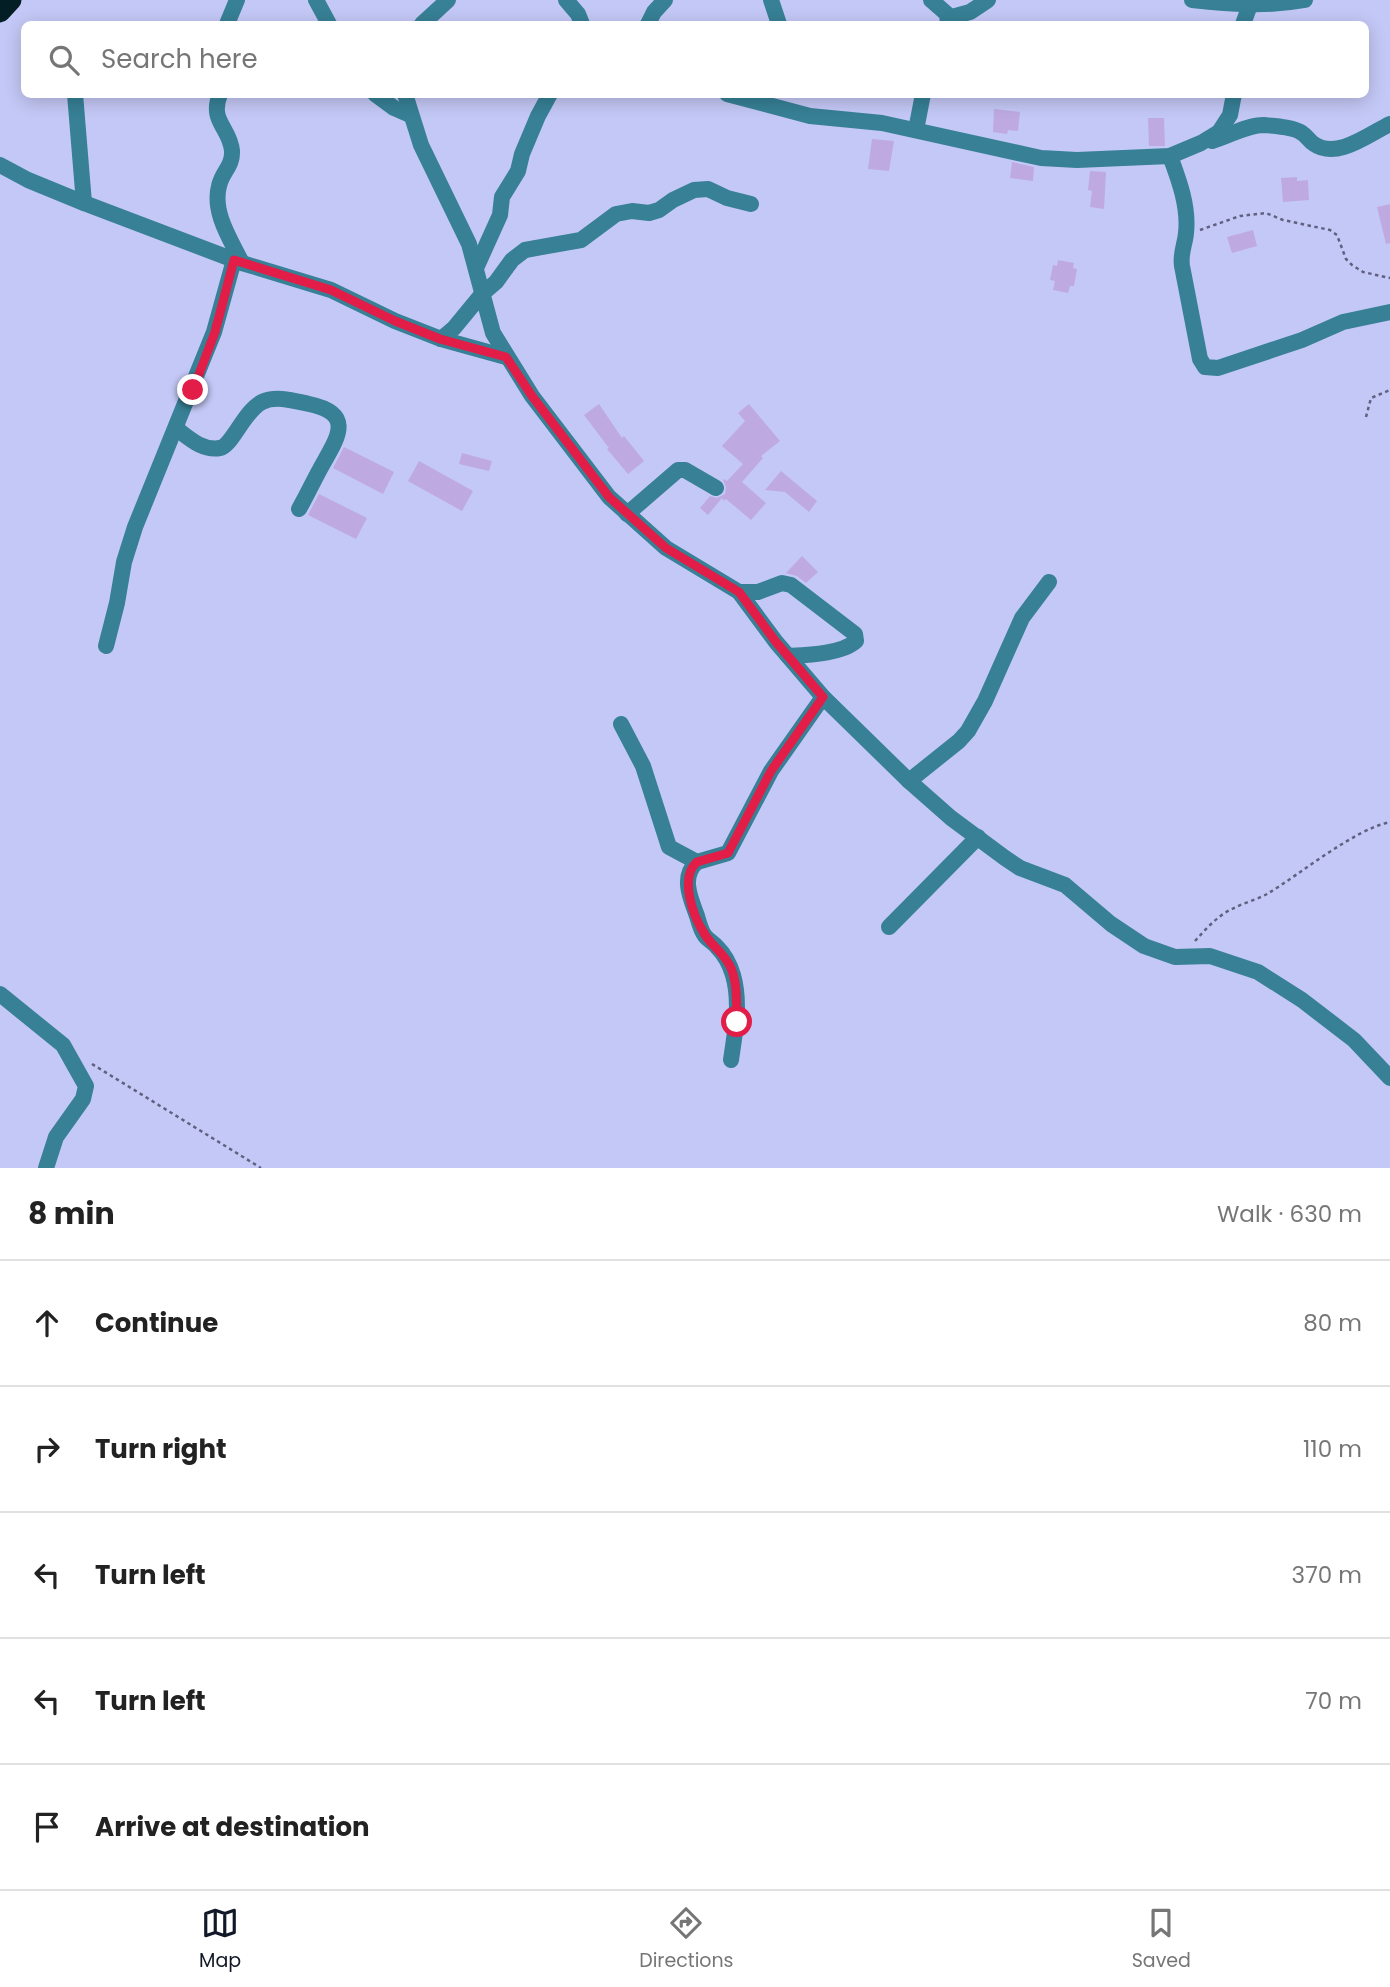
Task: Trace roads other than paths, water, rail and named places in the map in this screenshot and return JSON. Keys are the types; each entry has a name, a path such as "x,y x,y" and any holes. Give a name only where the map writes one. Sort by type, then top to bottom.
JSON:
{"highway":[{"path":"0,12 11,0"}],"street":[{"path":"228,21 237,0"},
{"path":"316,0 327,21"},
{"path":"425,21 448,0"},
{"path":"566,0 581,21"},
{"path":"650,21 665,0"},
{"path":"771,0 778,21"},
{"path":"930,0 948,21 970,12 988,0"},
{"path":"1192,0 1250,5 1275,5 1305,0"},
{"path":"1244,21 1250,5"},
{"path":"75,98 84,203"},
{"path":"106,646 124,562 135,527 215,332 238,262 224,228 218,199 218,187 231,161 232,151 227,134 217,117 218,98"},
{"path":"380,98 410,115"},
{"path":"406,98 421,145 469,244 493,333 506,357 592,476 626,514 666,548 739,592 823,697 951,818 1020,867 1065,885 1111,924 1144,946 1175,957 1210,956 1269,978 1354,1040 1390,1078"},
{"path":"477,266 500,215 502,197 518,171 522,154 548,98"},
{"path":"742,98 810,116 882,123 1041,158 1077,160 1170,156 1252,127 1265,125 1297,130 1312,143 1322,148 1335,149 1347,146 1390,124"},
{"path":"916,130 922,98"},
{"path":"1201,144 1219,132 1230,114 1233,98"},
{"path":"1170,156 1181,187 1186,234 1181,250 1182,265 1202,365 1208,369 1218,369 1276,349 1343,321 1390,312"},
{"path":"0,165 28,180 84,203 238,262 331,290 440,339 506,357"},
{"path":"440,339 454,328 482,294 496,282 512,260 525,250 581,240 616,214 659,209 694,190 708,189 727,198 751,204"},
{"path":"177,429 196,444 221,448 229,444 246,416 261,402 275,398 325,407 336,415 340,427 333,447 299,509"},
{"path":"626,514 678,470 685,470 716,488"},
{"path":"909,781 968,731 985,701 1022,618 1049,582"},
{"path":"739,592 758,592 787,583 796,587 855,634 856,641 850,646 817,654 788,656"},
{"path":"731,1060 737,1022 735,982 727,961 705,936 690,898 687,885 689,875 697,862 728,853 771,771 823,697"},
{"path":"621,724 643,766 669,847 697,862"},
{"path":"889,927 978,837"},
{"path":"0,994 63,1045 86,1087 83,1099 56,1137 46,1168"}]}
